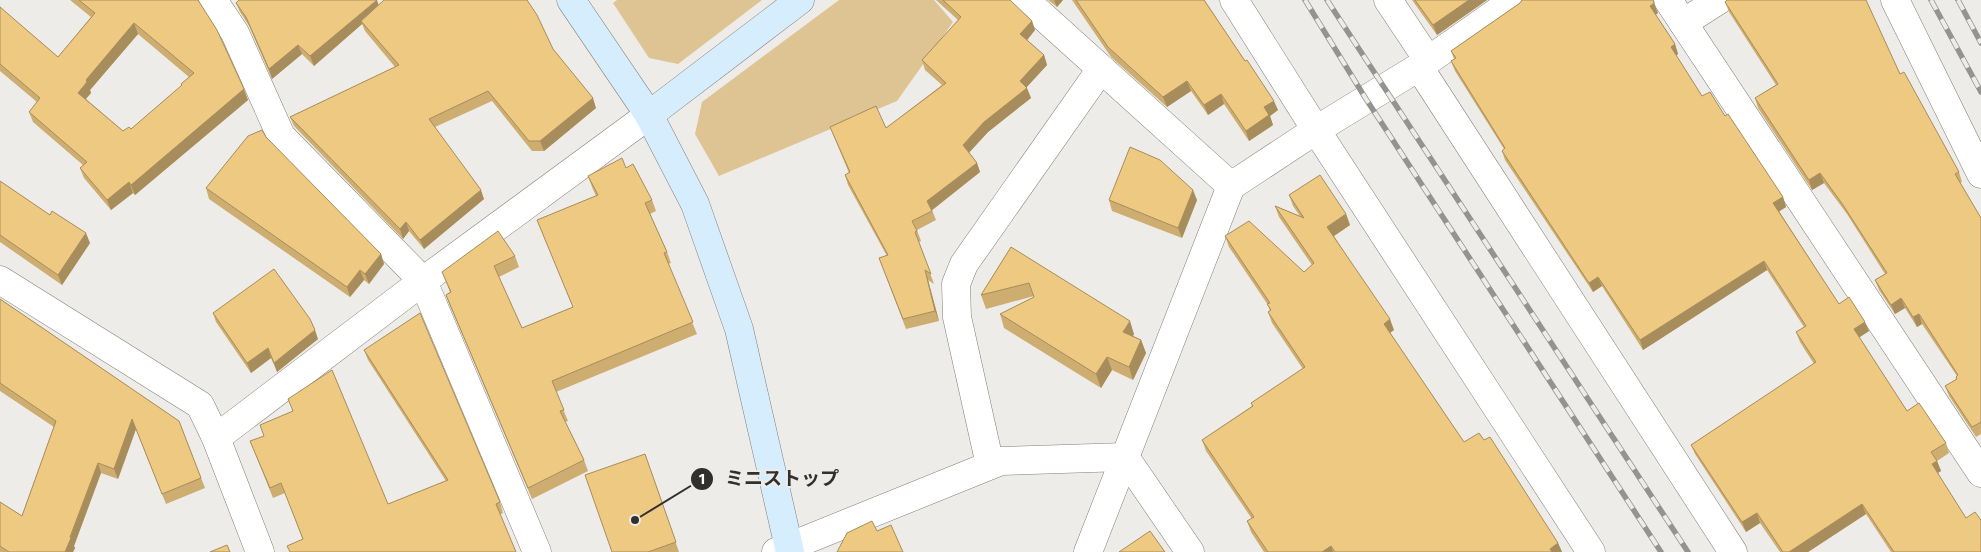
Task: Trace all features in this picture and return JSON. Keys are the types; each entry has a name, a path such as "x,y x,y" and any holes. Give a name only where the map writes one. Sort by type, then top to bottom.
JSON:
{"street":[{"path":"213,0 235,33 281,136 423,281 537,552"},
{"path":"571,0 648,115 695,204 739,329 784,550 1001,461 1125,457"},
{"path":"216,438 800,0"},
{"path":"1025,0 1231,186"},
{"path":"1234,0 1316,130 1591,552"},
{"path":"1388,0 1424,64 1733,552"},
{"path":"1088,552 1231,186 1316,130 1424,64 1514,0"},
{"path":"1668,0 1981,472"},
{"path":"1683,23 1719,0"},
{"path":"1896,0 1981,174"},
{"path":"990,466 957,317 956,284 964,264 1101,69"},
{"path":"0,280 200,405 216,438 260,552"},
{"path":"1125,457 1190,552"}],"shaded area":[{"path":"617,0 762,0 678,64 649,58 613,3"},
{"path":"839,0 934,0 953,22 897,101 719,176 695,134 702,102"}],"building":[{"path":"79,0 198,0 217,30 244,89 131,185 129,182 107,200 80,168 87,162 29,112 40,98 0,64 0,7 58,57 95,13","holes":["134,23 194,73 131,129 129,127 123,131 78,93 87,82 86,80"]},
{"path":"239,0 377,0 310,56 298,45 269,69 246,17 236,3"},
{"path":"384,0 527,0 537,15 553,49 593,98 540,141 529,141 488,91 429,119 481,190 420,240 406,222 400,229 290,117 399,65 361,21"},
{"path":"943,0 1010,0 1032,21 1020,34 1044,55 1020,81 1027,88 984,122 963,145 977,163 927,201 932,211 912,221 931,274 925,270 935,311 903,319 879,258 888,255 845,175 850,172 830,127 876,106 886,128 946,83 922,60 961,17"},
{"path":"1076,0 1204,0 1274,101 1264,107 1269,115 1246,131 1221,94 1204,105 1187,81 1163,97 1108,47"},
{"path":"1415,0 1469,0 1433,25"},
{"path":"1522,0 1653,0 1654,3 1650,6 1675,44 1671,47 1702,96 1710,92 1725,116 1728,114 1783,197 1773,203 1839,304 1849,297 1865,322 1854,329 1907,411 1919,403 1946,443 1931,452 1937,461 1932,464 1966,518 1975,512 1981,520 1981,552 1894,552 1862,504 1789,552 1783,552 1757,513 1742,522 1691,445 1816,362 1796,332 1806,326 1764,261 1640,340 1598,277 1589,283 1502,151 1505,148 1451,61 1456,58 1451,51"},
{"path":"1727,0 1866,0 1900,74 1904,72 1959,172 1955,174 1981,218 1981,422 1972,427 1945,386 1957,379 1958,375 1919,314 1913,317 1901,298 1891,305 1875,280 1887,273 1843,205 1820,173 1809,180 1755,98 1778,84 1725,2"},
{"path":"262,130 266,137 381,254 365,274 360,270 347,287 206,188 248,136"},
{"path":"1130,147 1160,160 1193,190 1178,228 1109,200"},
{"path":"622,158 626,168 633,164 652,200 645,203 667,252 664,253 693,322 552,381 564,410 560,411 584,460 528,488 446,295 451,292 442,272 498,231 515,256 494,266 522,328 573,307 537,220 598,195 588,176"},
{"path":"1320,175 1346,214 1327,227 1390,319 1384,324 1464,442 1479,433 1484,440 1490,437 1558,543 1550,549 1552,552 1335,552 1331,546 1322,552 1268,552 1247,521 1254,517 1202,440 1253,406 1251,403 1305,367 1268,312 1271,310 1267,304 1270,303 1225,236 1249,221 1304,272 1314,263 1275,206 1304,218 1289,195"},
{"path":"0,181 50,215 52,211 86,233 58,275 0,235"},
{"path":"1011,247 1130,321 1123,332 1141,340 1129,367 1107,357 1096,374 1000,314 1034,297 1029,283 981,295"},
{"path":"274,269 310,319 315,330 274,363 268,348 247,363 213,313"},
{"path":"0,299 179,421 201,478 162,494 132,419 114,469 98,463 65,552 9,552 0,546 0,502 22,516 56,421 0,383"},
{"path":"420,313 500,502 496,504 516,552 290,552 287,546 303,539 281,483 270,488 250,441 264,436 260,425 293,411 288,399 332,370 388,504 448,480 364,350"},
{"path":"645,454 676,542 648,552 612,552 585,475"},
{"path":"872,521 877,531 891,525 903,552 837,552 847,533"},
{"path":"1150,531 1165,552 1119,552"},
{"path":"227,545 230,552 210,552"}],"railway":[{"path":"1305,0 1366,99 1661,552"},
{"path":"1327,0 1688,552"},
{"path":"1931,0 1981,92"},
{"path":"1958,0 1981,43"}],"place":[{"name":"ミニストップ","path":"635,520"}]}
